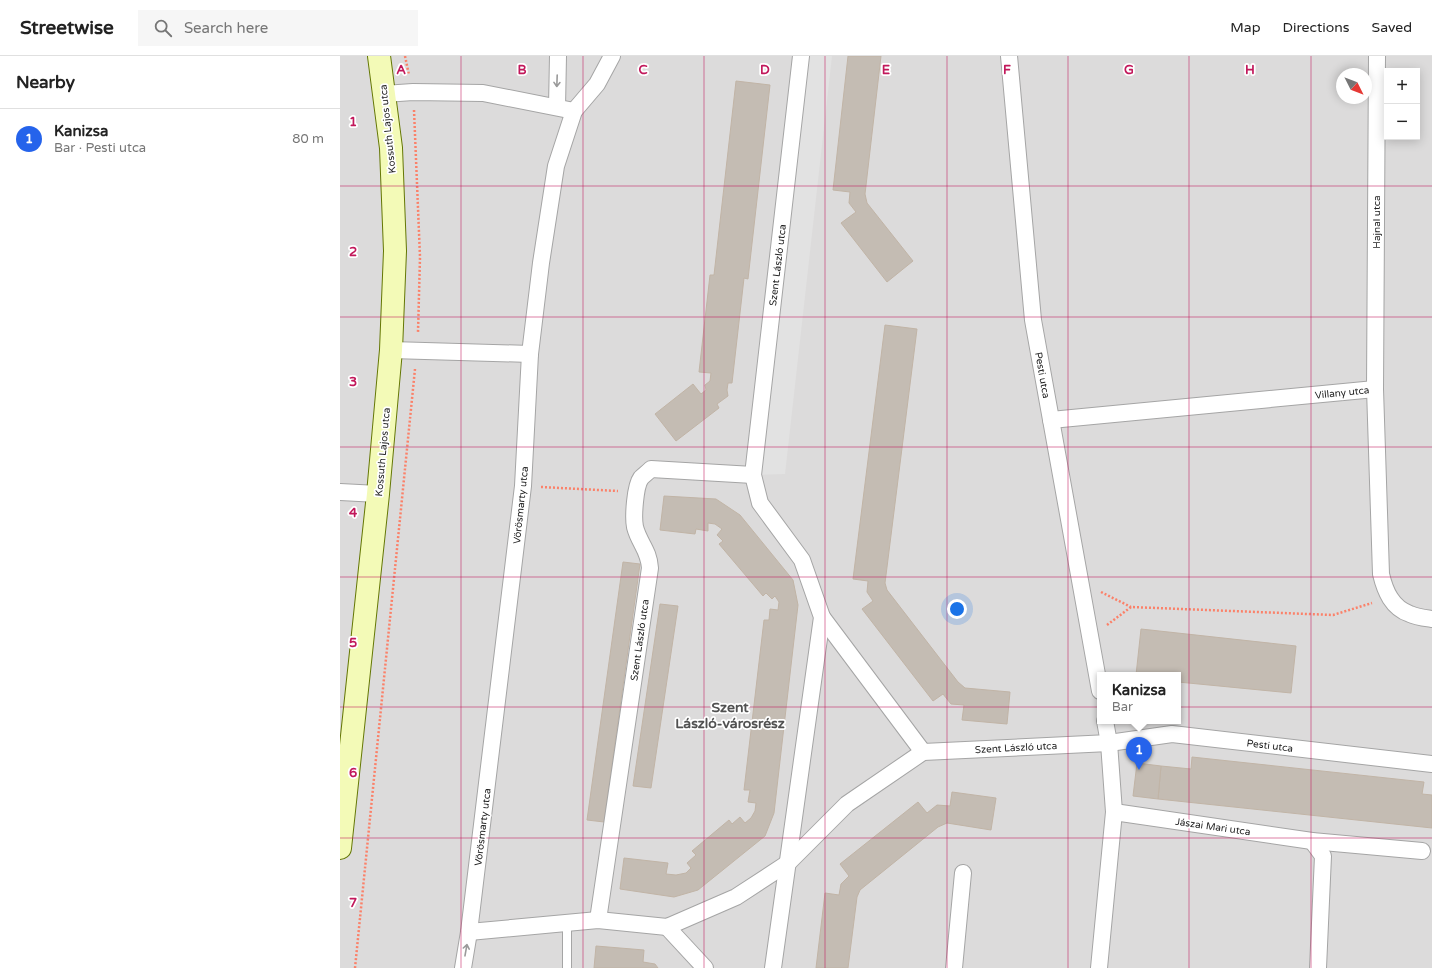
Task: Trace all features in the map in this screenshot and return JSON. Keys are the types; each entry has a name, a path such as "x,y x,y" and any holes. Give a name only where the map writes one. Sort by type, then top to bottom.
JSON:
{"street":[{"name":"Kossuth Lajos utca","path":"340,848 392,350 396,251 390,148 379,56"},
{"path":"557,106 558,56"},
{"name":"Vörösmarty utca","path":"463,968 469,932 523,486 530,354 541,263 556,166 574,111 597,84 612,56"},
{"name":"Szent László utca","path":"801,56 753,475 760,503 802,560 822,617 924,752 1109,743"},
{"name":"Pesti utca","path":"1009,56 1033,320 1097,674"},
{"name":"Hajnal utca","path":"1375,389 1377,56"},
{"path":"384,94 413,92 484,93 557,106 574,111"},
{"path":"392,350 530,354"},
{"name":"Villany utca","path":"1051,420 1375,389 1380,574 1384,589 1394,604 1409,614 1432,619"},
{"name":"Szent László utca","path":"598,920 650,568 649,557 635,528 634,516 637,492 641,479 651,469 753,475"},
{"path":"340,492 378,494"},
{"name":"Szent László utca","path":"773,968 822,617"},
{"path":"1099,968 1114,812 1109,743 1106,724"},
{"name":"Pesti utca","path":"1109,743 1172,734 1432,764"},
{"path":"469,932 598,920 668,927 736,897 788,863 847,804 924,752"},
{"name":"Jászai Mari utca","path":"1114,812 1312,841 1422,851"},
{"path":"1312,841 1323,856 1318,968"},
{"path":"954,968 963,873"},
{"path":"668,927 705,968"}],"lane":[{"path":"567,924 567,968"}],"path":[{"path":"523,486 637,492"},
{"path":"1081,582 1131,607 1333,615 1390,597"},
{"path":"1090,636 1131,607"}],"shaded area":[{"path":"340,56 1432,56 1432,968 340,968"},
{"path":"801,56 832,56 785,474 753,475"}],"building":[{"path":"848,56 881,56 865,194 867,203 913,261 887,282 841,223 856,212 849,203 850,192 833,190"},
{"path":"736,81 770,85 748,279 744,278 732,383 728,383 728,396 717,404 719,408 676,441 655,414 693,384 701,394 706,390 705,385 710,381 711,373 699,372 710,275 714,275"},
{"path":"885,325 917,329 885,583 887,590 958,682 965,688 1010,692 1007,724 962,720 964,705 951,704 943,694 933,701 862,609 873,601 867,592 868,581 853,579"},
{"path":"664,496 716,499 740,515 793,580 798,605 774,813 765,836 698,890 674,897 620,889 624,858 668,863 666,874 676,875 686,873 691,868 687,863 696,855 692,851 729,820 732,824 740,817 745,823 751,818 755,811 756,803 748,802 750,790 744,790 764,620 769,620 770,609 778,610 779,602 775,596 772,599 766,593 763,596 719,544 723,541 717,535 722,529 715,524 708,523 708,531 696,529 695,534 660,530"},
{"path":"623,562 640,564 604,822 587,820"},
{"path":"660,604 678,606 651,788 633,786"},
{"path":"1141,629 1296,646 1291,693 1181,682 1181,672 1136,672"},
{"path":"1192,757 1424,782 1422,794 1432,795 1432,828 1158,799 1161,766 1191,769"},
{"path":"1137,763 1161,766 1158,799 1133,796"},
{"path":"952,792 996,798 991,830 947,823 938,827 860,890 857,897 848,968 816,968 825,893 839,895 841,884 849,876 840,864 918,802 927,813 937,805 950,806"},
{"path":"596,946 644,950 643,962 655,964 658,968 594,968"}],"place":[{"name":"Kanizsa","path":"1139,770"}],"district":[{"name":"Szent László-városrész","path":"730,716"}]}
